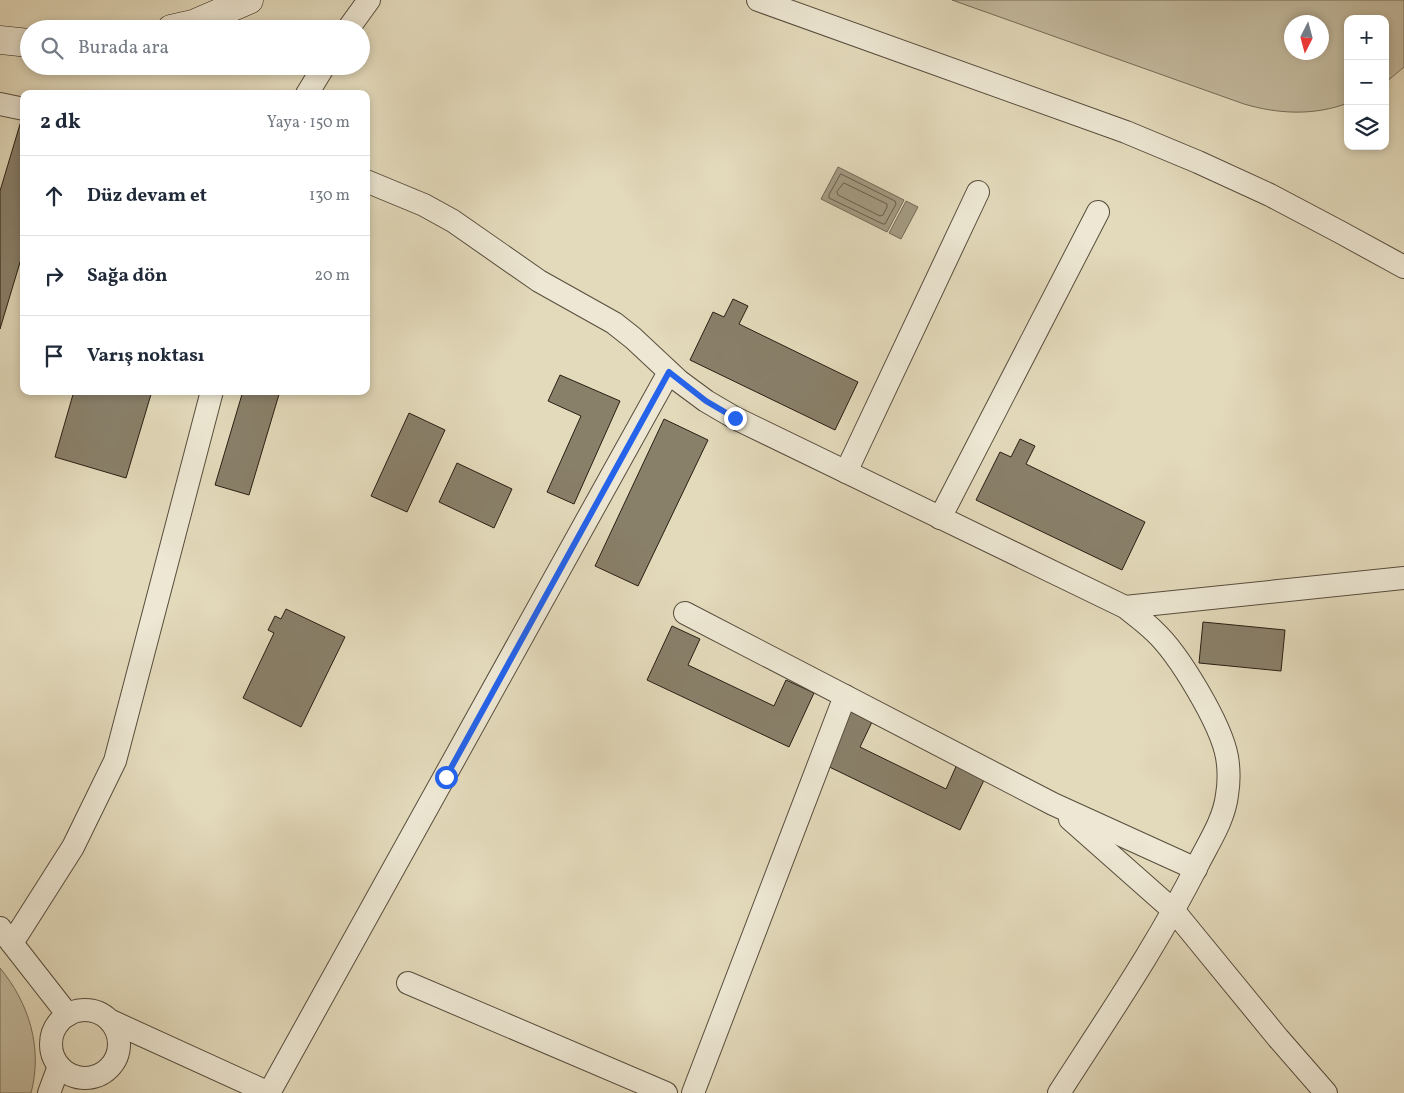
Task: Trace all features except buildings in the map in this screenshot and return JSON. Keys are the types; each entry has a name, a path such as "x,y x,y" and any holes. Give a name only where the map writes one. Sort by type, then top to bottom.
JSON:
{"street":[{"path":"202,20 249,0"},
{"path":"354,20 368,0"},
{"path":"758,0 1126,132 1270,195 1404,267"},
{"path":"0,40 20,42"},
{"path":"309,90 319,75"},
{"path":"0,104 20,108"},
{"path":"370,182 416,201 453,221 539,281 614,323 669,372 706,401 735,418 1124,607 1155,631 1181,663 1213,720 1224,744 1229,777 1223,814 1174,911 1059,1093"},
{"path":"846,472 978,192"},
{"path":"940,518 1098,212"},
{"path":"111,1022 119,1041 114,1061 107,1069 98,1075 88,1078 77,1077 67,1073 59,1066 51,1047 52,1036 56,1026 68,1015 82,1010 93,1011 102,1014 111,1022 269,1093 669,372"},
{"path":"68,1015 4,937 73,846 115,761 211,395"},
{"path":"1124,607 1404,578"},
{"path":"685,613 1053,804 1196,869"},
{"path":"693,1093 845,696"},
{"path":"1053,804 1174,911 1278,1038 1326,1093"},
{"path":"408,982 666,1093"},
{"path":"49,1093 59,1066"},
{"path":"98,1093 107,1069"}],"shaded area":[{"path":"952,0 1404,0 1404,67 1389,80 1389,15 1344,15 1344,104 1309,112 1283,112 1257,107"},
{"path":"0,968 19,996 31,1027 35,1059 31,1093 0,1093"}],"water":[{"path":"838,167 904,200 887,232 821,199"},
{"path":"906,201 918,207 901,239 889,233"}],"route":[{"path":"446,777 669,372 706,401 735,418"}]}
